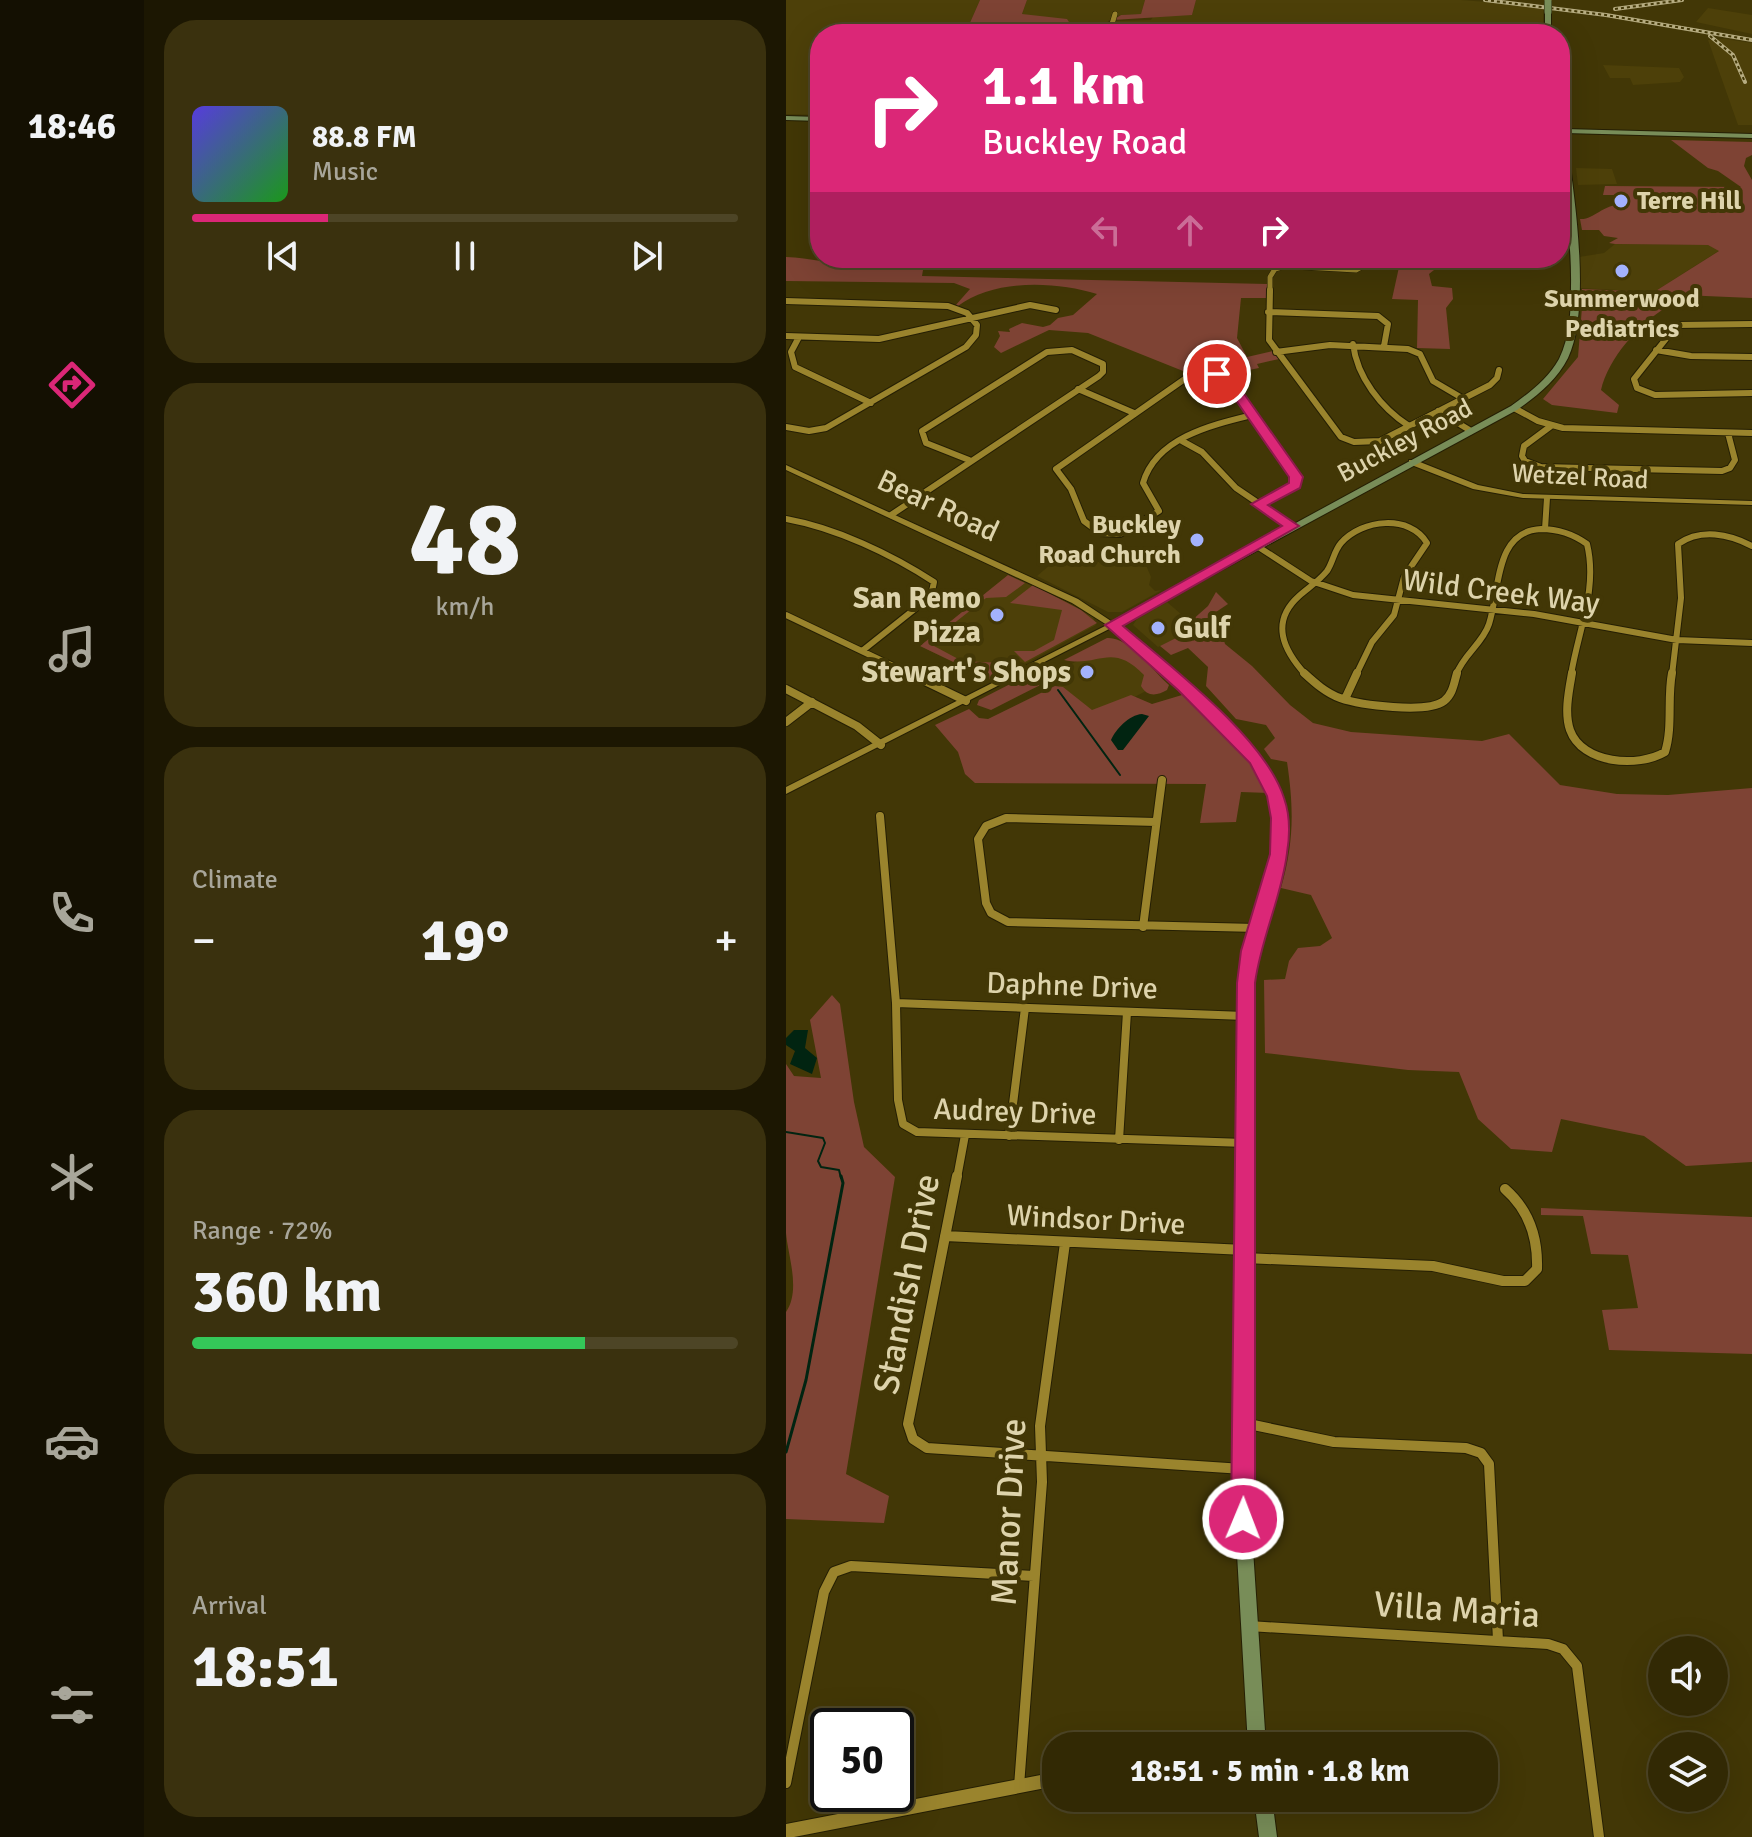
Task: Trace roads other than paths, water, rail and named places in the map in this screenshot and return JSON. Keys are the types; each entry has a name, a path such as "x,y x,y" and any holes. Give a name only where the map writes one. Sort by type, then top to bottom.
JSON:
{"main road":[{"path":"1548,1 1548,24"},
{"path":"786,118 810,119"},
{"path":"1570,131 1752,136"},
{"name":"Buckley Road","path":"1113,625 1514,408 1555,372 1571,335 1574,260 1570,220"},
{"name":"Bear Road","path":"1113,625 1140,646 1240,740 1267,778 1278,804 1280,838 1246,983 1245,1016 1243,1469 1248,1626 1256,1732"},
{"path":"1265,1812 1268,1837"}],"street":[{"path":"1112,24 1115,14"},
{"path":"1280,268 1275,269 1270,277 1269,340 1335,430 1348,441 1380,441 1494,382 1499,370"},
{"path":"1322,268 1349,271 1357,268"},
{"path":"786,301 934,304 957,308 973,318 977,331 966,347 826,428 809,431 786,427"},
{"path":"786,336 879,339 1030,305 1056,310"},
{"path":"1268,312 1378,316 1388,324 1384,346"},
{"path":"1752,324 1681,323 1674,327 1634,379 1637,388 1648,394 1752,393"},
{"path":"799,337 791,352 795,367 871,403"},
{"path":"1276,352 1353,344 1408,349 1420,354 1433,381 1462,398"},
{"path":"1353,344 1356,367 1393,416 1409,426"},
{"path":"891,515 1103,372 1103,364 1072,350 1053,350 922,431 926,443 969,460"},
{"path":"1656,350 1691,356 1752,357"},
{"path":"1253,415 1211,425 1151,462 1144,475 1146,491 1158,506 1155,516 1120,534 1100,533 1084,521 1071,489 1056,469 1189,376 1212,373 1229,380 1253,415 1298,481 1258,504"},
{"path":"1078,389 1134,413"},
{"path":"1514,408 1551,426 1576,430 1752,433"},
{"path":"1438,411 1471,431"},
{"path":"1551,426 1524,446 1522,456 1525,461 1541,467 1722,471 1730,468 1735,460 1728,433"},
{"path":"1182,441 1202,452 1231,484 1292,526"},
{"name":"Wetzel Road","path":"1412,462 1476,487 1547,498 1752,503"},
{"name":"Bear Road","path":"786,467 1075,601 1113,625"},
{"path":"1545,529 1547,498"},
{"path":"786,519 801,520 843,537 934,582 931,596 862,651"},
{"path":"1345,699 1372,642 1394,615 1404,577 1427,543 1420,531 1404,525 1373,524 1340,543 1330,568 1286,611 1280,628 1280,640 1295,662 1325,690 1345,699 1421,707 1440,704 1451,694 1457,670 1466,653 1486,632 1499,568 1516,536 1525,530 1545,529 1572,534 1587,544 1591,551 1589,589 1573,659 1569,706 1571,737 1576,747 1591,756 1645,760 1665,752 1669,739 1669,689 1681,598 1678,544 1689,537 1710,535 1737,539 1752,546"},
{"name":"Wild Creek Way","path":"1257,546 1315,583 1353,595 1492,609 1677,640 1752,643"},
{"path":"786,615 966,701"},
{"name":"Buckley Road","path":"786,791 1113,625"},
{"path":"786,689 857,726 881,745"},
{"path":"786,722 812,702"},
{"path":"1143,927 1162,780"},
{"name":"Audrey Drive","path":"880,816 896,1003 898,1100 903,1124 917,1132 965,1135 1245,1143"},
{"path":"1156,822 1006,818 986,826 978,839 986,903 991,913 1008,922 1257,928"},
{"name":"Daphne Drive","path":"896,1003 1245,1016"},
{"path":"1009,1136 1025,1008"},
{"path":"1119,1140 1127,1012"},
{"name":"Standish Drive","path":"965,1135 908,1424 909,1434 915,1443 927,1448 1041,1456"},
{"name":"Windsor Drive","path":"945,1236 1433,1266 1457,1268 1502,1282 1525,1281 1537,1269 1536,1242 1520,1202 1505,1189"},
{"name":"Manor Drive","path":"1019,1786 1041,1456 1040,1426 1065,1243"},
{"path":"1244,1423 1334,1442 1466,1448 1481,1453 1489,1464 1498,1640"},
{"path":"1041,1456 1243,1469"},
{"path":"786,1783 824,1592 834,1572 851,1566 1034,1576"},
{"name":"Villa Maria","path":"1248,1626 1498,1640 1548,1644 1563,1649 1577,1666 1599,1837"},
{"path":"786,1831 1042,1782"}],"waterway":[{"path":"1044,672 1048,679"},
{"path":"1058,690 1120,775"},
{"path":"786,1132 823,1138 825,1143 818,1161 821,1167 839,1170 841,1178"},
{"path":"786,1452 806,1380 843,1183 841,1176"}],"railway":[{"path":"1485,0 1606,15 1752,40"},
{"path":"1615,9 1682,0"},
{"path":"1710,36 1733,55 1745,82"}],"place":[{"name":"Terre Hill","path":"1621,201"},
{"name":"Summerwood Pediatrics","path":"1622,271"},
{"name":"Buckley Road Church","path":"1197,540"},
{"name":"San Remo Pizza","path":"997,615"},
{"name":"Gulf","path":"1158,628"},
{"name":"Stewart's Shops","path":"1087,672"}]}
